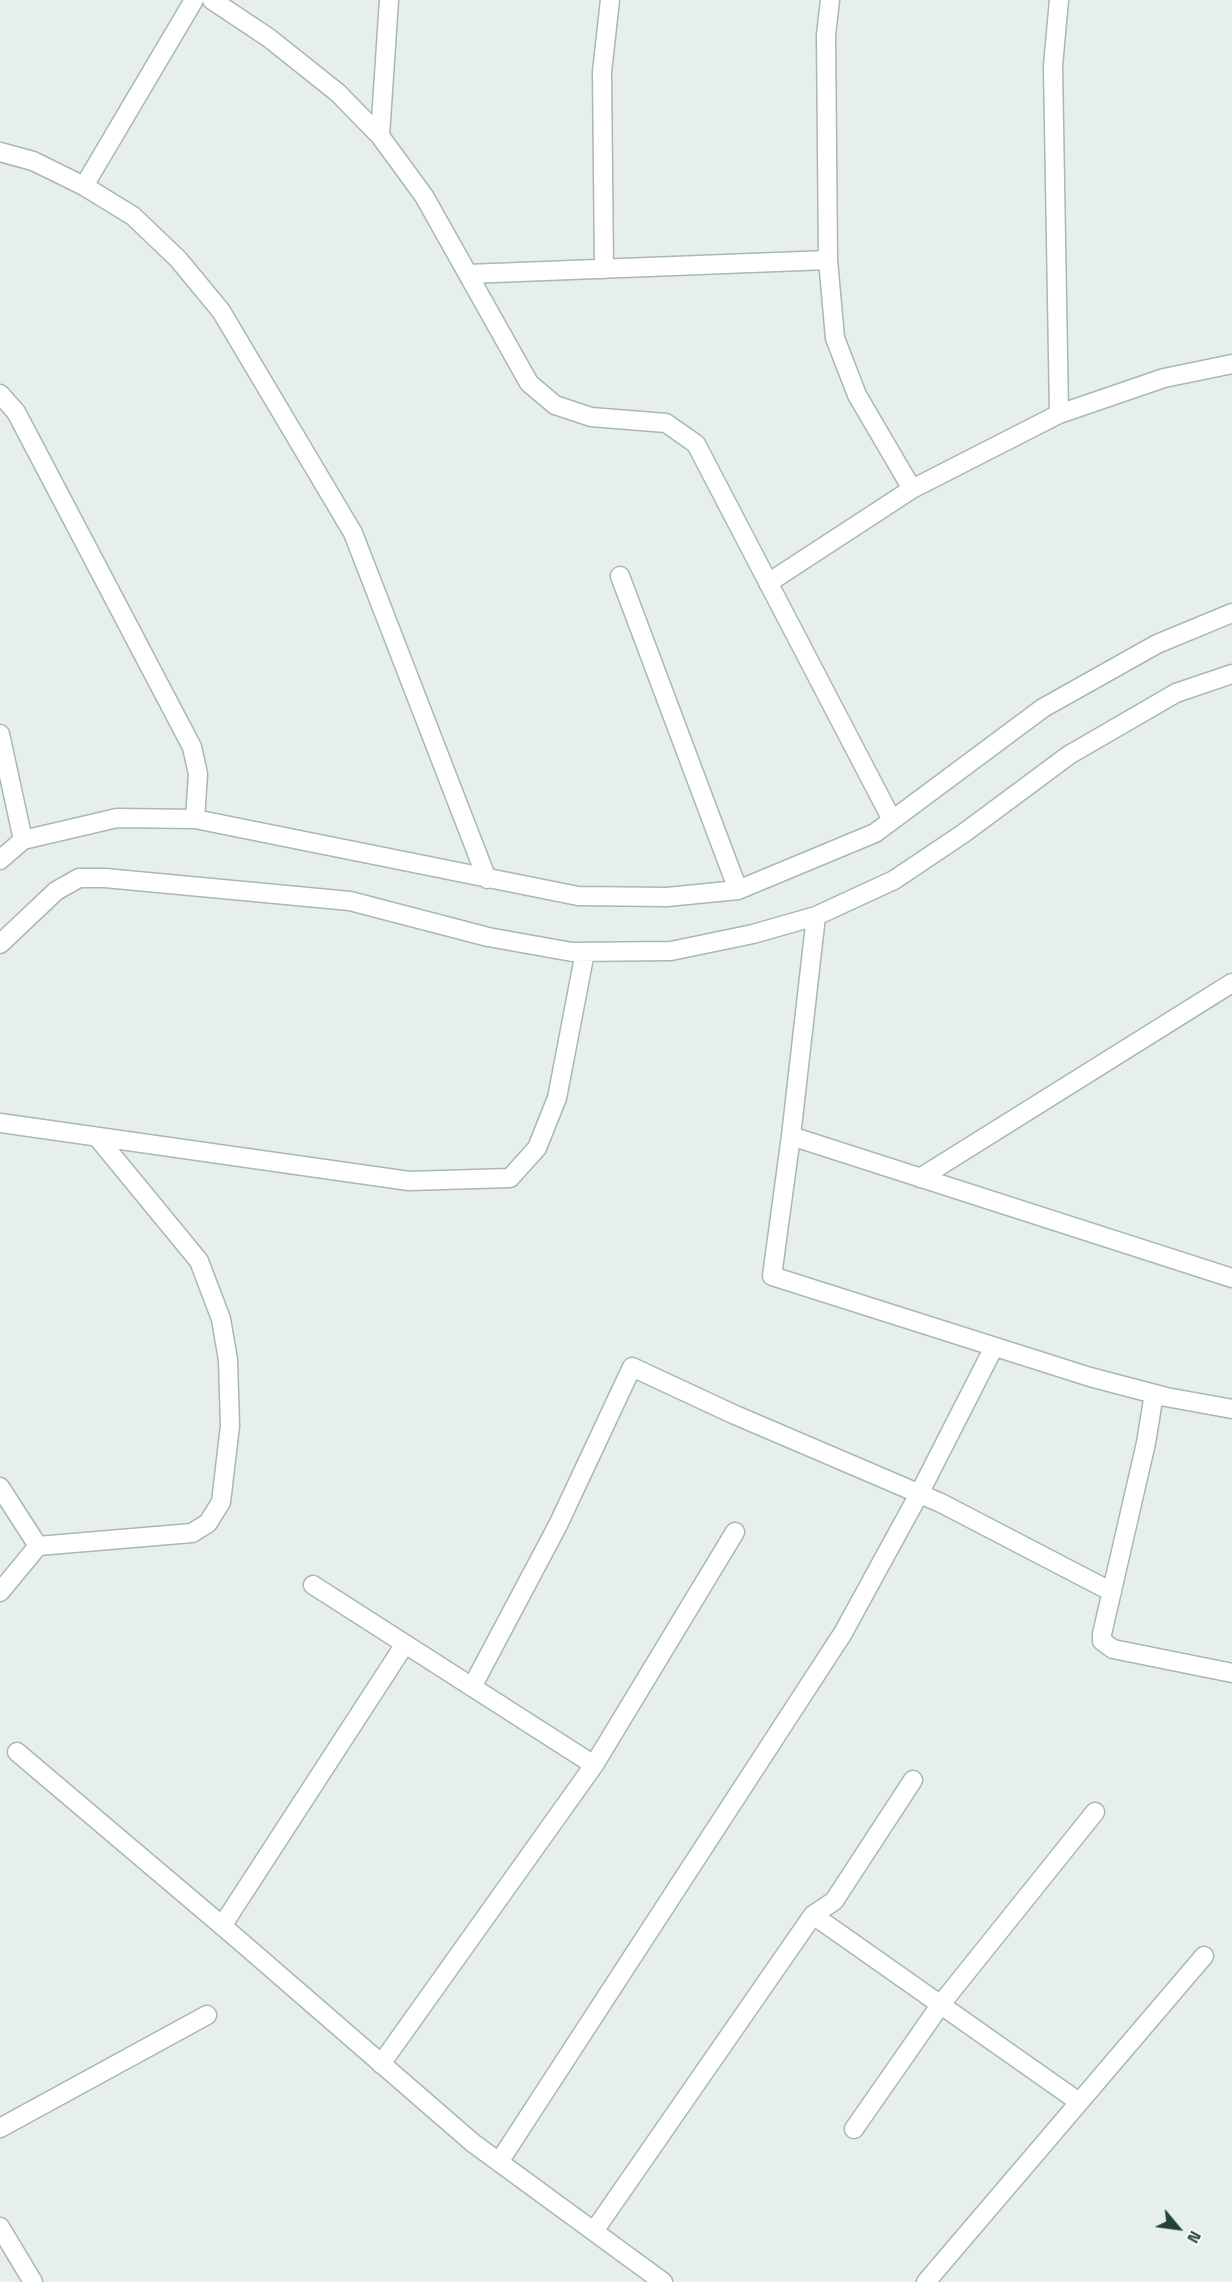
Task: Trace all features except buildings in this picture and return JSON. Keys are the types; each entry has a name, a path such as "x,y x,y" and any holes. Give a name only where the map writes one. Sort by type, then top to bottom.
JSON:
{"street":[{"path":"84,186 194,0"},
{"path":"212,0 269,38 329,86 380,136 424,196 529,383 555,405 591,417 666,423 696,444 892,820"},
{"path":"380,136 389,0"},
{"path":"604,269 602,72 610,0"},
{"path":"830,0 826,35 828,260 834,338 857,395 912,489"},
{"path":"1059,0 1053,66 1059,414"},
{"path":"0,152 33,160 84,186 133,216 178,259 221,311 353,533 487,879"},
{"path":"468,274 828,260"},
{"path":"768,583 912,489 1059,414 1164,378 1232,364"},
{"path":"0,394 16,412 192,747 198,774 195,819"},
{"path":"620,576 738,890"},
{"path":"0,860 23,840 117,818 195,819 578,896 667,897 738,890 875,833 1044,708 1157,644 1232,613"},
{"path":"0,944 56,891 79,878 350,901 488,937 572,952 671,951 753,934 816,916 894,880 964,833 1069,755 1176,693 1232,674"},
{"path":"0,734 23,840"},
{"path":"816,916 791,1136 772,1276 1090,1377 1154,1394 1232,1409"},
{"path":"0,1123 409,1180 510,1178 537,1148 557,1098 585,952"},
{"path":"920,1178 1232,983"},
{"path":"791,1136 1232,1278"},
{"path":"0,1592 38,1546 192,1533 208,1523 221,1502 230,1426 228,1360 221,1319 199,1261 97,1137"},
{"path":"500,2162 843,1633 919,1494 994,1347"},
{"path":"472,1687 558,1525 632,1367 733,1414 919,1494 1112,1592"},
{"path":"1154,1394 1146,1443 1102,1641 1113,1649 1232,1673"},
{"path":"0,1488 38,1546"},
{"path":"381,2064 594,1765 735,1532"},
{"path":"313,1585 594,1765"},
{"path":"222,1926 405,1644"},
{"path":"17,1752 472,2143 663,2282"},
{"path":"594,2231 813,1915 834,1901 913,1780"},
{"path":"854,2129 941,2004 1095,1812"},
{"path":"813,1915 1079,2102"},
{"path":"926,2282 1204,1956"},
{"path":"0,2128 207,2015"},
{"path":"0,2227 33,2282"}]}
